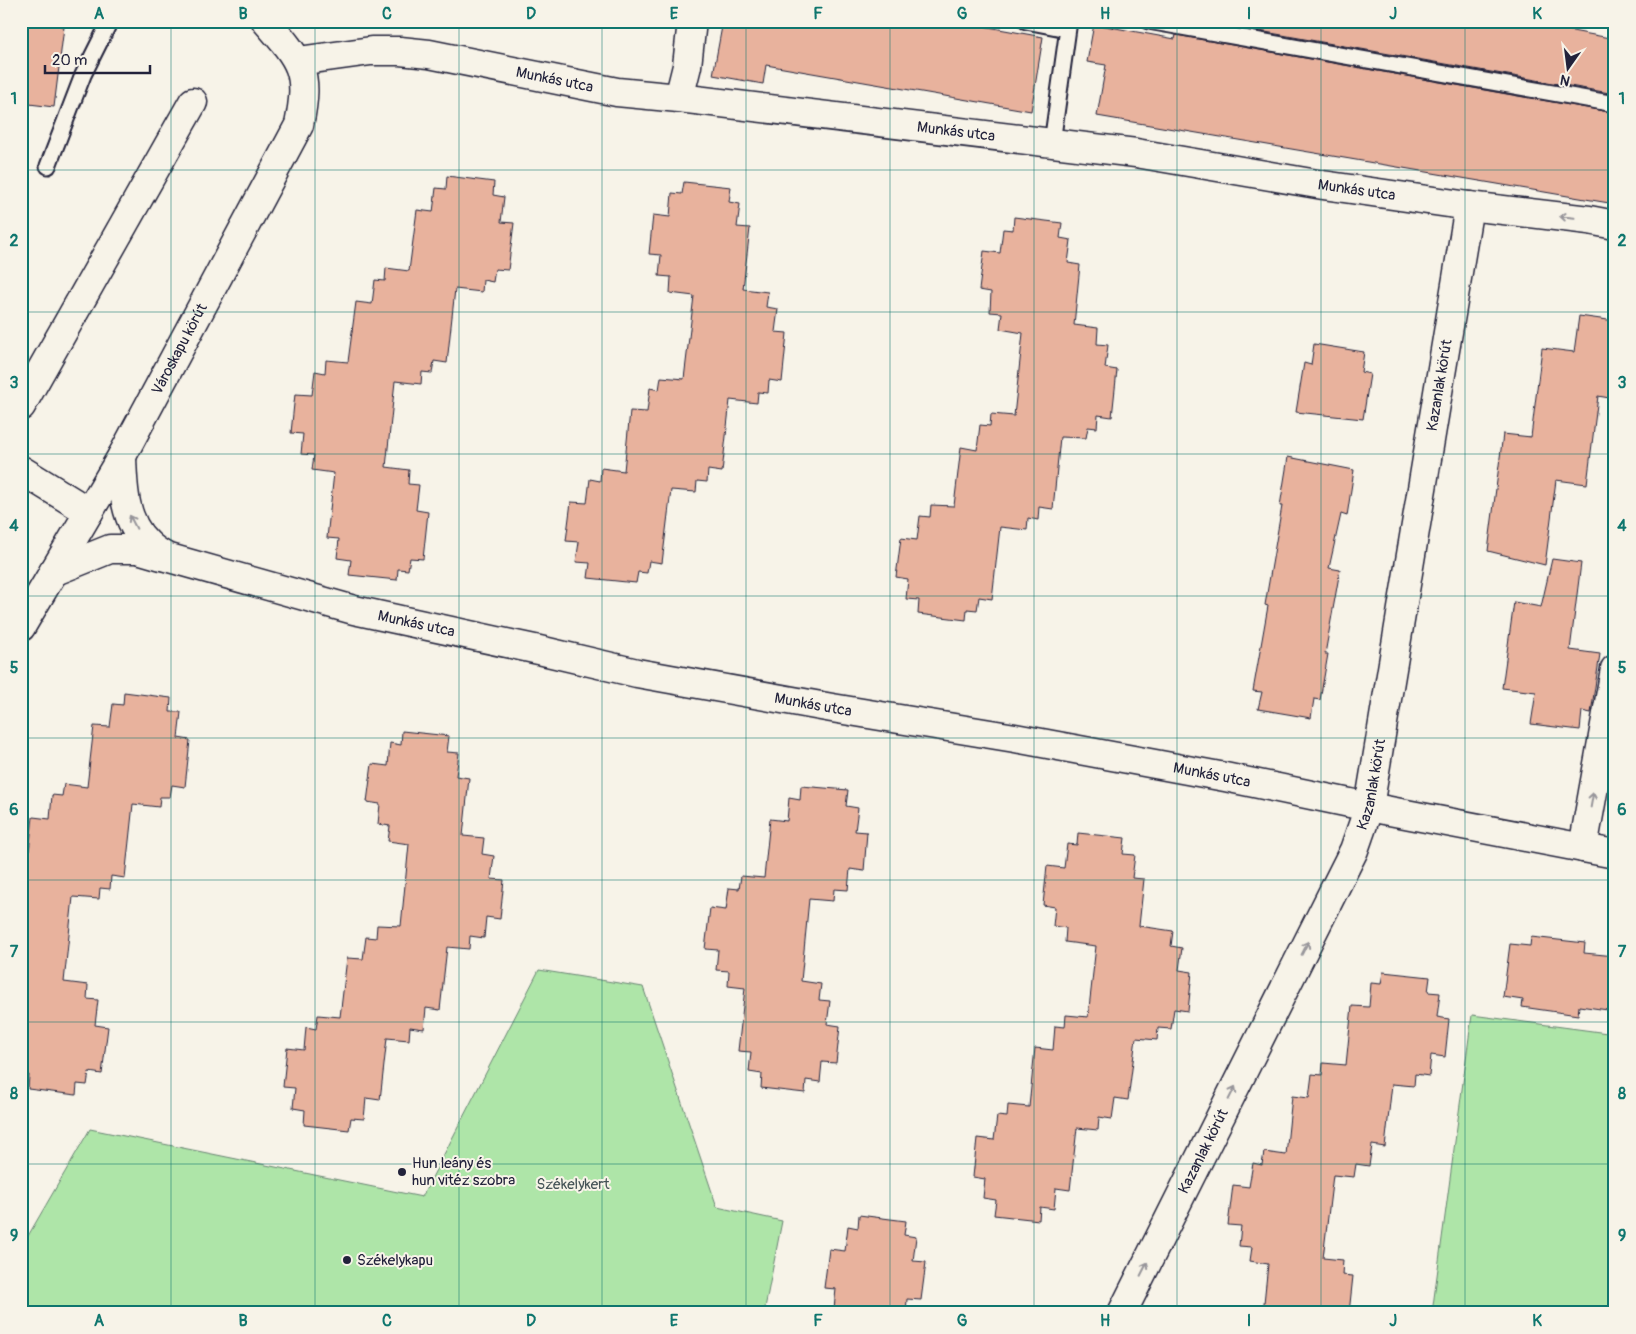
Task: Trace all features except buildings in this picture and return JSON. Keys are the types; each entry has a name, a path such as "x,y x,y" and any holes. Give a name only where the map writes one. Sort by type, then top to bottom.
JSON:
{"street":[{"path":"266,21 298,60"},
{"path":"679,98 687,66 692,21"},
{"name":"Munkás utca","path":"298,60 371,51 400,51 428,54 617,92 1136,153 1323,186 1615,224"},
{"name":"Városkapu körút","path":"21,627 122,456 298,125 304,84 298,60"},
{"path":"21,406 193,102"},
{"name":"Kazanlak körút","path":"1122,1313 1354,850 1369,807 1469,206"},
{"name":"Munkás utca","path":"122,456 123,491 129,514 146,543 166,557 354,610 638,673 832,708 1015,738 1215,775 1369,807 1615,854"},
{"path":"21,470 89,512"},
{"path":"53,572 110,549 138,549 166,557"},
{"path":"1583,848 1615,669"}],"lane":[{"path":"48,166 83,75 110,21"},
{"path":"1026,21 1068,25 1052,143"},
{"path":"1148,21 1615,104"}],"green space":[{"name":"Székelykert","path":"539,970 643,987 717,1207 782,1221 764,1313 21,1313 21,1248 90,1129 422,1197"},
{"path":"1472,1015 1615,1034 1615,1313 1432,1313"}],"place":[{"name":"Hun leány és hun vitéz szobra","path":"402,1172"},
{"name":"Székelykapu","path":"347,1260"}]}
